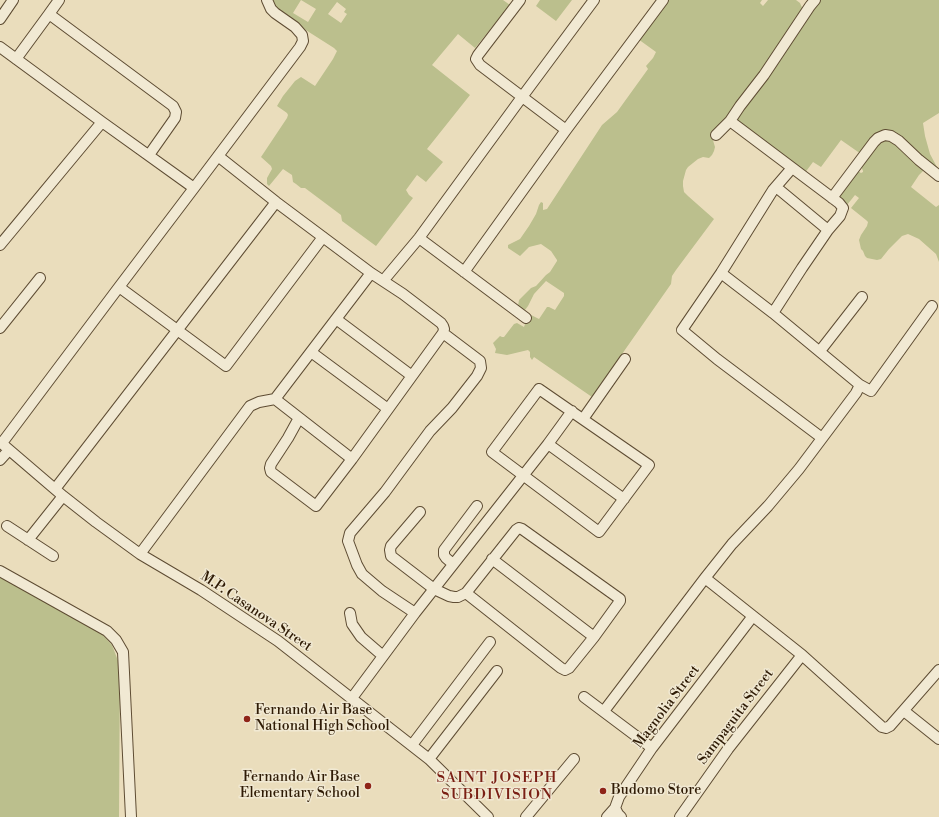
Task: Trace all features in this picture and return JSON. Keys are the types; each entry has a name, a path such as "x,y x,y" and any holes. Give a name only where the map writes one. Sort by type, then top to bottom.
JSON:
{"street":[{"path":"0,19 13,0"},
{"path":"16,59 59,0"},
{"path":"0,460 4,445 119,287 300,47 303,40 302,35 295,27 274,13 267,0"},
{"path":"520,0 476,59 480,65 566,130"},
{"path":"383,280 419,238 594,0"},
{"path":"464,272 566,130 663,0"},
{"path":"716,135 730,121 768,69 809,2"},
{"path":"49,14 173,106 176,112 175,118 149,155"},
{"path":"0,46 194,188"},
{"path":"730,121 841,205 843,210 802,268 773,313"},
{"path":"0,245 102,122"},
{"path":"832,198 874,142 878,138 885,136 891,136 899,141 939,176"},
{"path":"218,156 276,202 441,323 444,329 443,333 388,410 316,506 279,479 271,472 270,468 299,418"},
{"path":"792,168 776,187 721,273 682,330 822,438"},
{"path":"776,187 828,230"},
{"path":"55,489 276,202"},
{"path":"119,287 226,366 323,236"},
{"path":"419,238 526,318"},
{"path":"140,554 250,406 259,402 275,399 371,273"},
{"path":"721,273 773,313 860,385 871,391 932,306"},
{"path":"0,328 40,278"},
{"path":"820,351 862,297"},
{"path":"336,320 412,376"},
{"path":"415,613 382,591 362,574 348,541 350,533 384,492 430,431 452,408 477,376 481,368 480,361 443,333"},
{"path":"311,352 388,410"},
{"path":"583,419 626,359"},
{"path":"604,712 704,578 732,544 779,494 856,393 860,385"},
{"path":"539,389 583,419 649,465 599,532 492,452 539,389"},
{"path":"275,399 352,459"},
{"path":"352,698 415,613 548,444 572,411"},
{"path":"548,444 624,499"},
{"name":"M.P. Casanova Street","path":"4,445 63,496 140,554 200,590 278,641 429,759 488,817"},
{"path":"28,540 63,496"},
{"path":"454,564 446,558 444,555 444,550 477,506"},
{"path":"420,512 391,546 391,556 434,589 454,597 458,597 466,593 492,559 519,528 618,597 620,601 594,637 569,668 565,670 466,593"},
{"path":"7,526 53,556"},
{"path":"492,559 594,637"},
{"path":"0,571 107,632 116,640 123,652 131,817"},
{"path":"704,578 802,655 882,727 886,728 890,726 939,670"},
{"path":"350,613 352,624 361,637 383,656"},
{"name":"Magnolia Street","path":"607,817 652,748 753,616"},
{"path":"412,745 490,642"},
{"name":"Sampaguita Street","path":"680,817 728,749 802,655"},
{"path":"429,759 497,671"},
{"path":"584,697 652,748"},
{"path":"904,711 939,739"},
{"path":"526,817 574,759"},
{"path":"614,808 621,817"}],"green space":[{"path":"271,0 301,0 503,0 510,5 475,48 458,34 432,65 470,95 427,149 443,162 426,182 417,175 406,190 413,198 376,246 342,221 341,215 305,188 301,188 293,182 292,175 283,169 269,186 267,184 267,178 272,169 271,166 261,157 288,115 277,106 295,81 301,77 315,86 337,51 290,20 277,9","holes":["301,0 316,9 308,22 293,13","337,2 346,9 344,12 347,14 341,23 328,14"]},
{"path":"540,0 572,0 556,21 536,6"},
{"path":"666,0 762,0 760,3 763,6 768,0 796,0 800,3 803,10 759,77 712,135 715,147 712,155 709,158 703,157 698,159 686,170 683,181 684,192 714,219 676,270 672,276 671,284 592,397 534,357 532,360 528,350 507,355 495,353 496,349 493,343 500,336 504,337 514,324 517,323 524,327 531,315 539,319 547,307 555,310 564,296 564,293 546,281 534,294 525,310 520,308 518,306 519,300 550,272 557,260 551,251 541,244 529,247 520,256 508,248 508,245 520,239 536,214 541,202 543,203 543,210 547,209 602,125 617,112 648,69 646,66 656,52 638,39"},
{"path":"819,0 939,0 939,113 923,123 930,154 938,169 890,133 861,154 841,140 821,167 813,162 804,174 737,121"},
{"path":"889,138 924,170 911,187 936,207 939,205 939,262 936,254 919,239 908,234 902,236 881,259 877,260 867,258 861,249 859,240 868,222 851,208 859,198 855,195 847,205 836,195 858,171 861,173 863,172 861,166 874,146"},
{"path":"0,577 101,633 112,645 120,666 119,817 0,817"}],"place":[{"name":"Fernando Air Base National High School","path":"247,719"},
{"name":"Fernando Air Base Elementary School","path":"368,786"},
{"name":"Budomo Store","path":"603,791"}],"district":[{"name":"SAINT JOSEPH SUBDIVISION","path":"497,786"}]}
